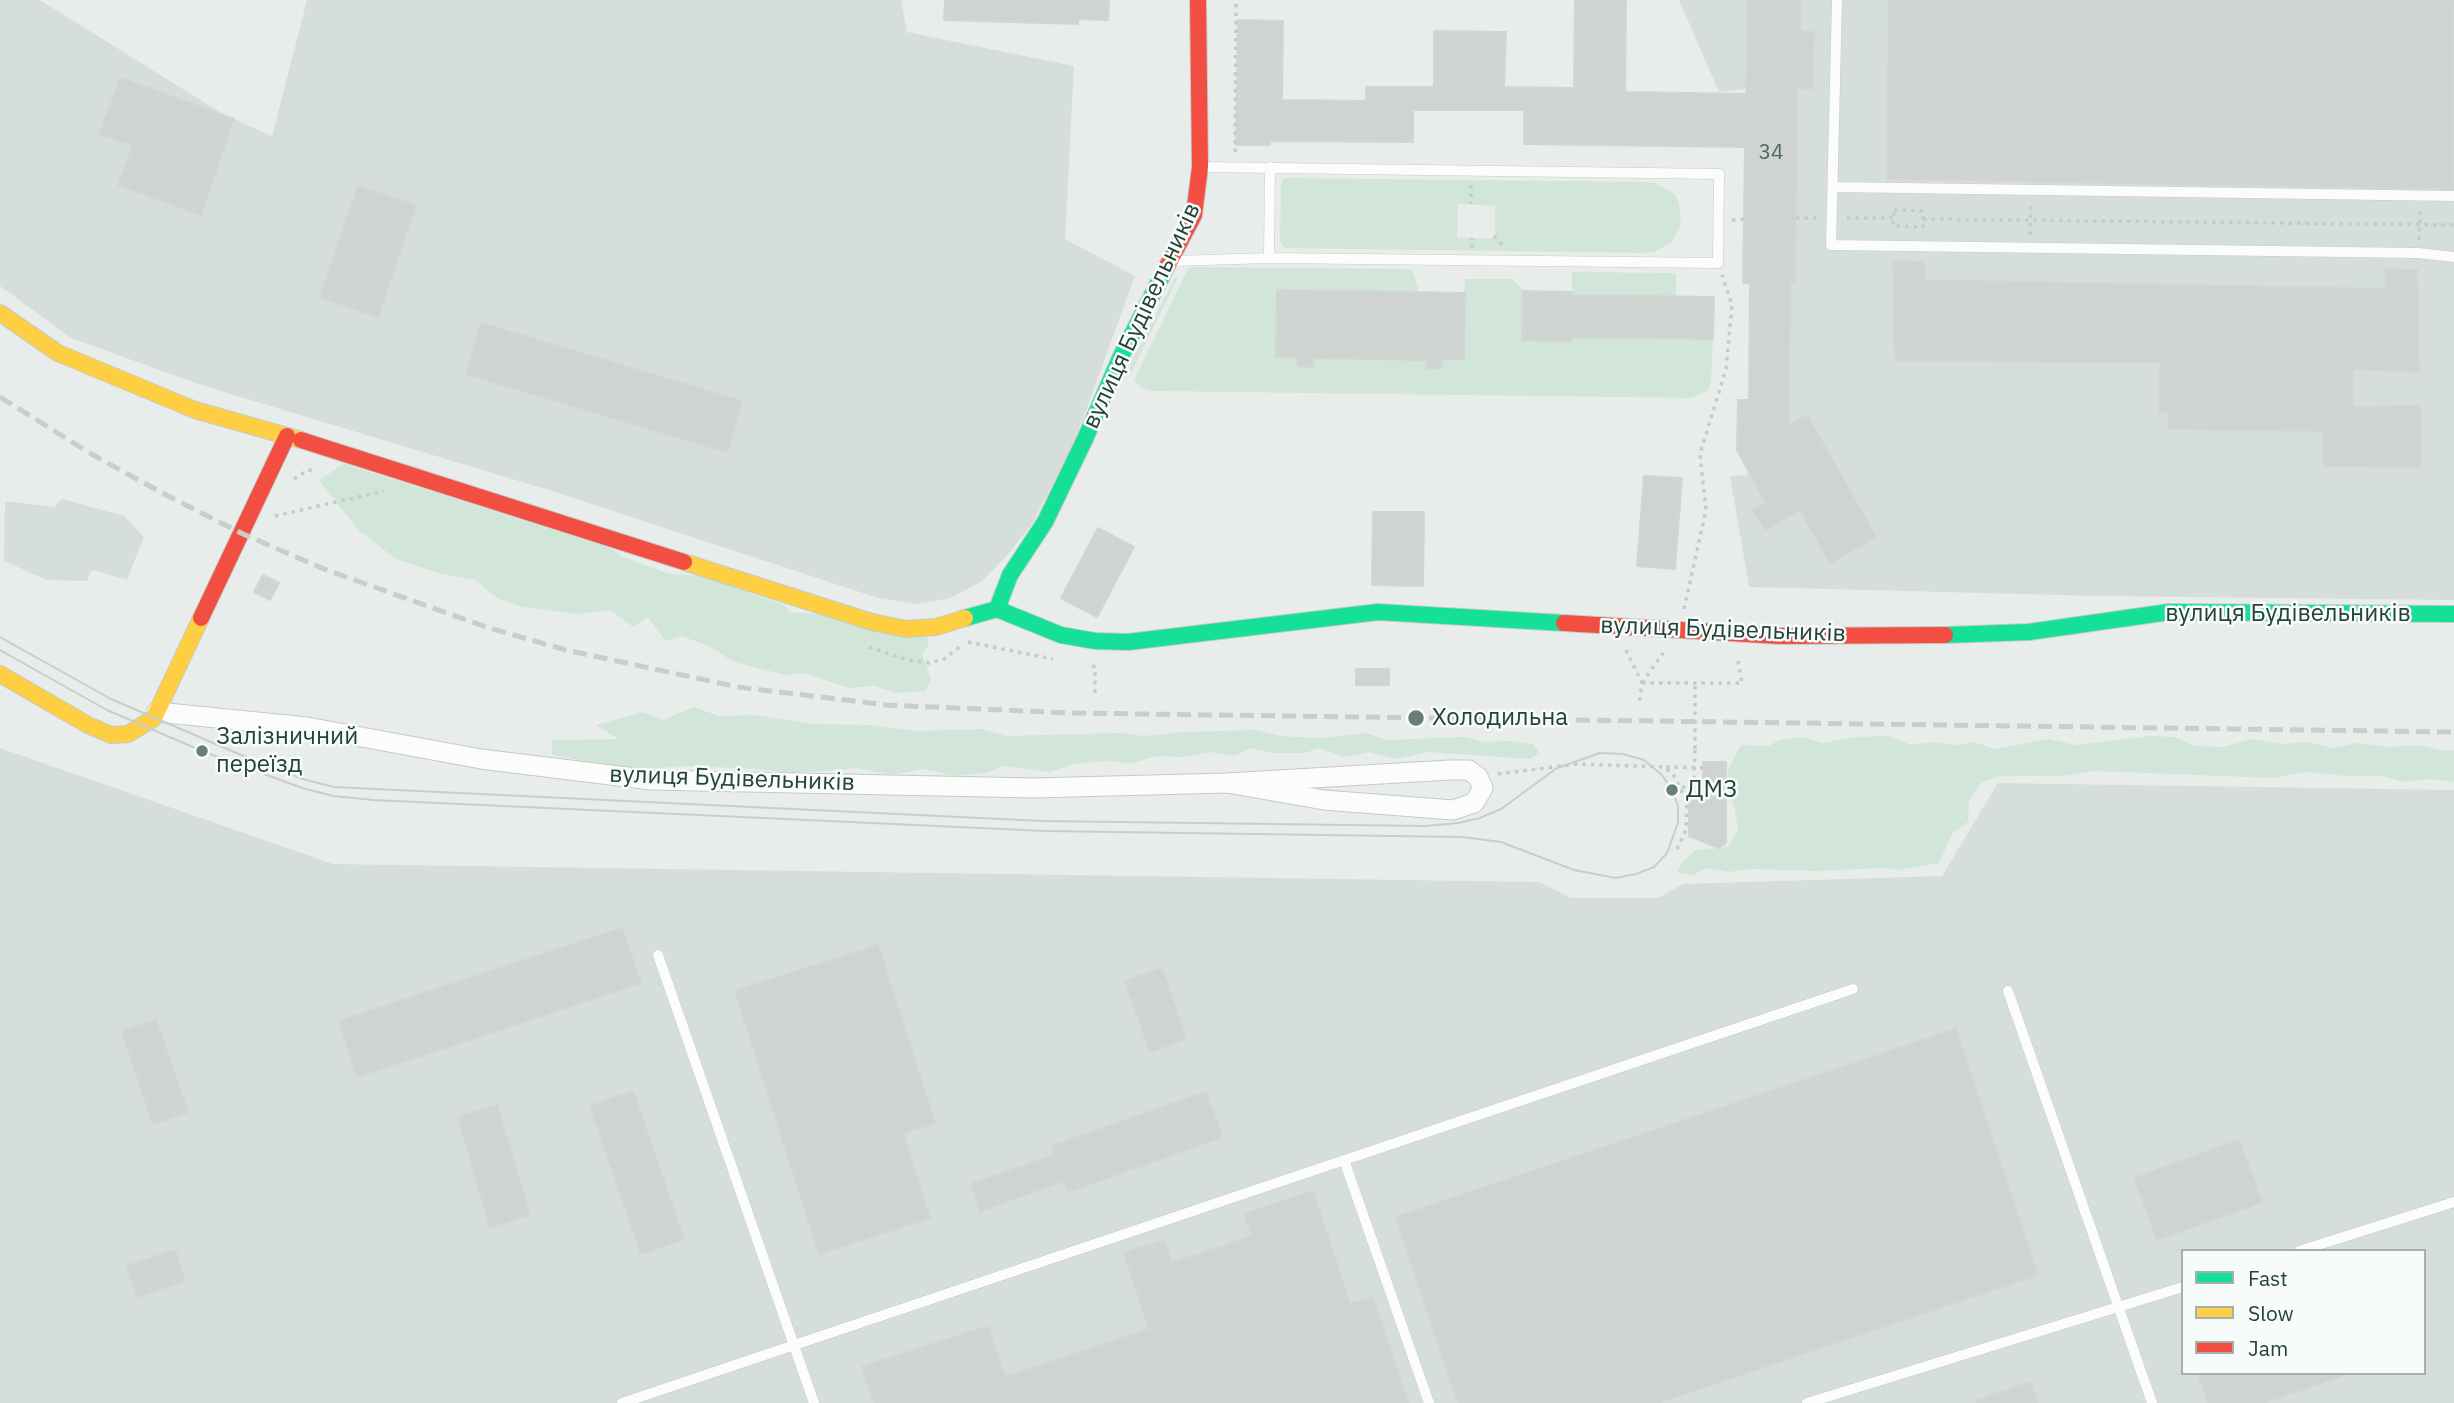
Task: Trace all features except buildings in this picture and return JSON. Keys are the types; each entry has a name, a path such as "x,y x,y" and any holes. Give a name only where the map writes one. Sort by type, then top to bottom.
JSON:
{"street":[{"name":"вулиця Будівельників","path":"1198,0 1200,167 1194,215 1121,356 1045,522 1010,575 997,609 1061,635 1095,641 1128,642 1378,612 1780,636 1975,635 2029,632 2169,612 2454,614"},
{"path":"0,313 58,354 195,410 287,436 872,622 906,629 936,627 997,609"},
{"path":"0,674 88,725 111,735 128,734 154,718 287,436"},
{"name":"вулиця Будівельників","path":"157,712 307,727 481,759 651,780 1034,788 1227,783 1469,770 1478,777 1482,788 1474,803 1453,810 1324,800 1227,783"}],"lane":[{"path":"1837,0 1832,245 2418,253 2454,257"},
{"path":"1170,261 1269,258 1718,263 1719,174 1200,167"},
{"path":"1269,258 1270,167"},
{"path":"1833,187 2454,196"},
{"path":"657,955 814,1403"},
{"path":"622,1403 1853,989"},
{"path":"2008,991 2152,1403"},
{"path":"1344,1160 1429,1403"},
{"path":"2305,1249 2454,1202"},
{"path":"1807,1403 2181,1288"}],"path":[{"path":"2031,190 2031,248"},
{"path":"2418,253 2420,196"},
{"path":"1894,210 1923,211 1923,227 1893,226 1894,218 1894,210"},
{"path":"1796,218 1894,218"},
{"path":"1729,220 1744,219"},
{"path":"1923,219 2454,225"},
{"path":"1639,704 1642,683 1679,630 1706,510 1700,454 1726,369 1732,305 1718,263"},
{"path":"289,483 309,470 320,471"},
{"path":"273,517 384,491 373,487"},
{"path":"270,525 279,506"},
{"path":"1614,626 1642,683"},
{"path":"869,647 908,660 929,663 944,659 967,642"},
{"path":"1094,696 1095,667"},
{"path":"1681,788 1694,783 1695,682"},
{"path":"1642,683 1742,683"},
{"path":"1478,777 1577,764 1710,768"},
{"path":"1664,766 1673,774 1681,788 1688,817 1682,842 1675,853"}],"shaded area":[{"path":"0,0 40,0 223,114 272,136 307,0 901,0 907,32 1074,66 1065,239 1135,276 1073,446 1032,524 1006,557 982,581 951,598 917,604 878,598 555,492 201,385 71,338 0,286"},
{"path":"1679,0 2454,0 2454,600 2097,596 1749,587 1730,476 1747,475 1751,283 1743,283 1746,89 1719,92"},
{"path":"62,499 124,516 144,537 127,580 92,570 87,581 47,580 4,561 5,501 54,507"},
{"path":"0,748 333,864 1540,882 1571,898 1658,898 1683,884 1942,876 1998,783 2454,790 2454,1403 0,1403"}],"green space":[{"path":"1283,179 1656,183 1674,194 1679,203 1681,224 1672,242 1654,252 1643,253 1285,248 1280,241","holes":["1458,204 1495,206 1493,237 1457,237"]},
{"path":"1188,269 1412,269 1419,292 1464,293 1465,279 1513,279 1523,291 1522,339 1713,339 1711,381 1708,390 1692,398 1153,391 1142,388 1134,380"},
{"path":"1572,272 1676,273 1676,296 1572,295"},
{"path":"1176,276 1178,277 1130,375 1130,364"},
{"path":"344,464 610,548 623,557 669,574 703,576 784,605 791,612 816,614 927,637 929,645 922,654 931,679 926,691 897,693 874,686 848,688 805,673 785,675 734,662 709,646 681,636 665,641 648,617 633,627 610,610 577,614 522,607 499,599 475,580 442,574 396,559 358,530 319,480"},
{"path":"694,707 719,716 755,715 814,724 871,725 917,731 982,729 1006,736 1121,733 1143,736 1256,730 1281,736 1320,738 1366,733 1387,740 1464,737 1485,742 1511,741 1533,744 1539,752 1531,759 1428,752 1396,759 1369,752 1344,757 1319,748 1305,753 1274,753 1250,748 1235,756 1209,752 1183,757 1158,756 1131,763 1104,761 1074,764 1049,772 1004,766 985,773 954,776 925,769 891,775 856,768 792,774 758,769 686,766 648,769 552,755 552,740 618,739 596,725 643,712 663,720"},
{"path":"1889,736 1911,745 1934,742 1957,745 1974,742 1995,749 2049,739 2075,745 2151,736 2175,737 2195,746 2224,747 2252,739 2282,744 2307,742 2333,748 2357,743 2390,747 2418,745 2454,750 2454,782 2432,779 2405,782 2382,776 2307,772 2273,778 2094,771 2062,776 1999,776 1982,782 1969,800 1968,822 1952,834 1939,863 1899,870 1753,869 1728,872 1708,868 1693,875 1677,872 1683,861 1696,850 1728,847 1738,831 1728,788 1728,769 1741,745 1768,746 1780,740 1803,737 1823,743 1853,737"}],"tram line":[{"path":"0,637 111,699 262,764 334,787 1043,821 1425,826 1480,818 1501,809 1557,768 1600,753 1623,754 1644,760 1662,775 1678,806 1678,823 1667,853 1654,867 1616,878 1574,870 1501,842 1462,837 1045,831 333,796 302,788 202,751 107,710 0,650"}],"railway":[{"path":"0,397 93,455 166,495 243,534 324,569 486,627 566,650 738,687 886,705 1071,713 2454,732"}],"traffic: fast":[{"path":"997,609 1010,575 1045,522 1121,356 1166,268"},
{"path":"965,618 997,609 1061,635 1095,641 1128,642 1378,612 1564,623"},
{"path":"1945,635 2029,632 2169,612 2454,614"}],"traffic: slow":[{"path":"0,313 58,353 195,410 301,440"},
{"path":"684,562 872,622 906,629 936,627 965,618"},
{"path":"0,674 88,725 111,735 128,734 154,718 201,618"}],"traffic: jam":[{"path":"1166,268 1194,215 1200,167 1198,0"},
{"path":"201,618 287,436"},
{"path":"301,440 684,562"},
{"path":"1564,623 1780,636 1945,635"}],"place":[{"name":"Холодильна","path":"1416,718"},
{"name":"Залізничний переїзд","path":"202,751"},
{"name":"ДМЗ","path":"1672,790"}]}
